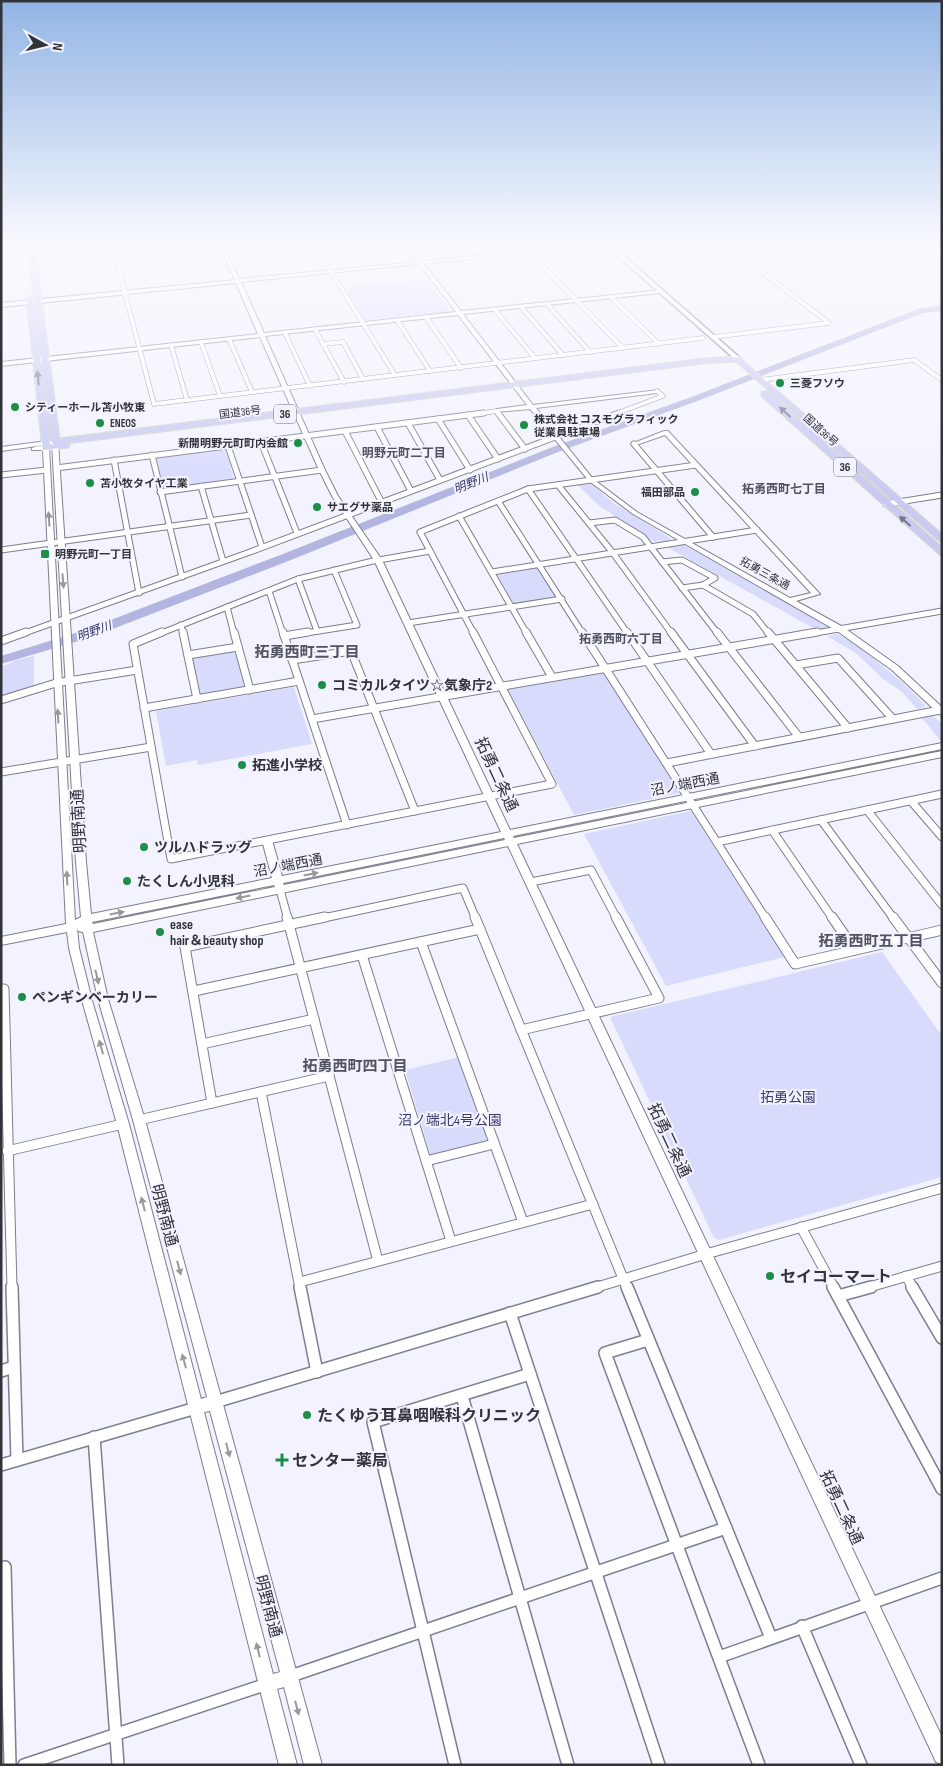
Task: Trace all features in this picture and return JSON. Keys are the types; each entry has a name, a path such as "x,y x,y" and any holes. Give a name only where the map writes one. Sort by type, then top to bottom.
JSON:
{"highway":[{"path":"33,326 45,446"},
{"path":"41,326 55,445"},
{"name":"36","path":"723,356 738,359"},
{"name":"国道36号","path":"45,446 517,387 723,356 753,377 942,540"},
{"name":"国道36号","path":"738,359 753,377 886,504 942,553"}],"main road":[{"path":"691,326 723,356"},
{"path":"701,326 738,359"}],"street":[{"path":"134,326 154,404 704,338"},
{"path":"258,326 322,470 349,517"},
{"path":"1,364 344,326"},
{"path":"365,326 395,375"},
{"path":"401,326 430,371"},
{"path":"432,326 461,368"},
{"path":"470,326 556,439"},
{"path":"508,326 536,358"},
{"path":"538,326 563,355"},
{"path":"567,326 590,352"},
{"path":"602,326 623,348"},
{"path":"641,326 659,344"},
{"path":"713,337 801,326"},
{"path":"316,330 344,382"},
{"path":"285,333 310,386"},
{"path":"230,339 252,392"},
{"path":"201,342 220,396"},
{"path":"323,344 343,342 363,379"},
{"path":"171,345 187,400"},
{"path":"753,377 914,360 942,380"},
{"path":"1,641 66,622 262,546 349,517 440,480 556,439 663,396 657,391 56,468"},
{"path":"497,412 525,449"},
{"path":"468,415 498,459"},
{"path":"438,419 470,470"},
{"path":"408,423 440,480"},
{"path":"377,427 412,491"},
{"path":"345,431 382,503"},
{"path":"713,537 634,444 666,432 816,594 790,600"},
{"name":"拓勇三条通","path":"556,439 591,480 635,513 840,629 895,668 941,711"},
{"path":"261,442 297,533"},
{"path":"55,445 66,622"},
{"path":"1,449 45,446"},
{"path":"1,454 45,446"},
{"path":"45,446 54,626"},
{"path":"228,446 262,546"},
{"path":"152,456 182,577"},
{"path":"114,460 138,593"},
{"path":"430,551 378,560 298,579 133,644 170,859 552,784 500,686 463,614 430,551 420,532 528,489 696,465"},
{"path":"1,475 47,470"},
{"path":"160,492 322,470"},
{"path":"558,485 613,553 755,746"},
{"path":"201,486 223,561"},
{"path":"528,489 711,754"},
{"path":"48,494 58,493"},
{"path":"886,504 942,495"},
{"path":"498,501 796,964 942,930"},
{"path":"1,550 251,514"},
{"path":"459,516 513,606 552,677"},
{"name":"拓勇二条通","path":"349,517 378,560 593,1013 868,1603 942,1756"},
{"path":"589,524 614,520 643,537 799,737"},
{"path":"492,572 757,530"},
{"path":"662,562 682,560 715,578 703,585 682,588"},
{"path":"284,636 357,625 334,570"},
{"path":"298,579 317,631"},
{"path":"703,585 753,614 848,728"},
{"path":"269,591 347,824"},
{"path":"408,623 562,598"},
{"path":"227,607 250,690"},
{"path":"312,719 942,611"},
{"name":"明野南通","path":"66,622 81,862 87,924 103,999 139,1120 313,1765"},
{"path":"181,625 197,699"},
{"name":"明野南通","path":"54,626 60,762 71,927 88,1004 123,1124 288,1765"},
{"path":"188,655 238,647"},
{"path":"292,660 351,651 414,811"},
{"path":"796,665 838,658 893,719"},
{"path":"1,700 69,681 137,670"},
{"path":"144,708 299,681"},
{"path":"667,763 941,711"},
{"path":"1,772 150,746"},
{"name":"沼ノ端西通","path":"1,941 691,801 942,746"},
{"name":"沼ノ端西通","path":"691,801 942,754"},
{"path":"717,842 942,794"},
{"path":"911,800 942,837"},
{"path":"867,810 942,905"},
{"path":"821,820 942,982"},
{"path":"772,830 855,950"},
{"path":"267,840 378,1261"},
{"path":"522,1030 659,998 591,870 531,882"},
{"path":"212,1103 185,947 463,888 771,1638"},
{"path":"194,991 480,929"},
{"path":"421,942 523,1222"},
{"path":"362,955 452,1241"},
{"path":"1,989 4,989 2,1035 17,1460"},
{"path":"202,1044 314,1019"},
{"path":"7,1151 329,1076"},
{"path":"260,1092 317,1372"},
{"path":"426,1161 494,1144"},
{"path":"1,1465 317,1372 706,1254 942,1188"},
{"path":"300,1282 593,1204"},
{"path":"801,1227 942,1489"},
{"path":"838,1296 942,1266"},
{"path":"906,1276 942,1338"},
{"path":"510,1313 658,1765"},
{"path":"648,1340 605,1353 759,1765"},
{"path":"1,1371 14,1367"},
{"path":"455,1765 374,1422 530,1374"},
{"path":"462,1396 568,1765"},
{"path":"94,1437 118,1765"},
{"path":"24,1765 726,1528"},
{"path":"1,1568 4,1567 10,1765"},
{"path":"719,1657 802,1626 942,1578"},
{"path":"802,1626 861,1765"}],"green space":[{"path":"226,448 234,480 164,489 156,457"},
{"path":"589,482 612,502 670,538 670,542 653,541 598,505 577,484"},
{"path":"683,544 782,598 829,626 828,629 817,630 667,547"},
{"path":"538,567 557,597 514,604 496,573"},
{"path":"837,634 857,646 884,668 921,700 926,707 917,709 902,692 882,678 857,654 827,636"},
{"path":"236,651 243,688 199,695 190,657"},
{"path":"34,656 34,687 1,697 1,666"},
{"path":"604,672 680,793 574,815 508,689"},
{"path":"294,687 312,744 198,765 197,760 166,766 156,711"},
{"path":"933,716 942,724 942,739 940,740 922,718"},
{"path":"691,811 785,957 666,986 584,834"},
{"name":"拓勇公園","path":"882,952 942,1036 942,1177 719,1240 714,1238 610,1017"},
{"name":"沼ノ端北4号公園","path":"459,1057 488,1138 486,1143 431,1156 405,1070"}],"waterway":[{"name":"明野川","path":"1,660 87,634 287,557 554,450 697,398 881,326"}],"place":[{"name":"三菱フソウ","path":"780,383"},
{"name":"シティーホール苫小牧東","path":"15,407"},
{"name":"ENEOS","path":"100,423"},
{"name":"株式会社 コスモグラフィック 従業員駐車場","path":"524,425"},
{"name":"新開明野元町町内会館","path":"298,443"},
{"name":"苫小牧タイヤ工業","path":"90,483"},
{"name":"福田部品","path":"695,492"},
{"name":"サエグサ薬品","path":"317,507"},
{"name":"明野元町一丁目","path":"45,554"},
{"name":"コミカルタイツ☆気象庁2","path":"322,685"},
{"name":"拓進小学校","path":"242,765"},
{"name":"ツルハドラッグ","path":"144,847"},
{"name":"たくしん小児科","path":"127,881"},
{"name":"ease hair＆beauty shop","path":"160,932"},
{"name":"ペンギンベーカリー","path":"22,997"},
{"name":"セイコーマート","path":"770,1276"},
{"name":"たくゆう耳鼻咽喉科クリニック","path":"307,1415"},
{"name":"センター薬局","path":"282,1460"}],"district":[{"name":"明野元町二丁目","path":"404,453"},
{"name":"拓勇西町七丁目","path":"784,489"},
{"name":"拓勇西町六丁目","path":"621,639"},
{"name":"拓勇西町三丁目","path":"307,652"},
{"name":"拓勇西町五丁目","path":"871,941"},
{"name":"拓勇西町四丁目","path":"355,1066"}]}
